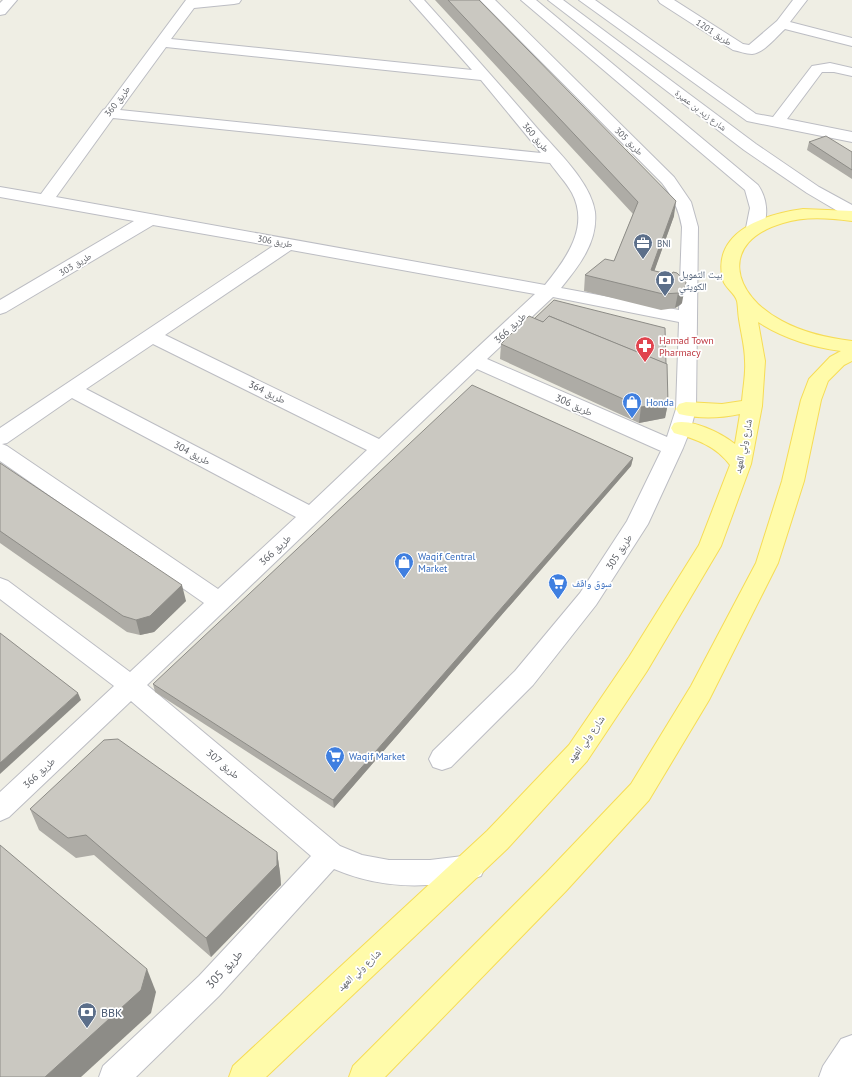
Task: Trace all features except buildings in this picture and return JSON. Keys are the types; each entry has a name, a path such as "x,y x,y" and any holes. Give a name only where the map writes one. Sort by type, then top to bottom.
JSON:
{"main road":[{"path":"852,216 802,214 776,219 754,228 737,243 729,261 732,282 745,302 766,319 793,334 826,344 852,347"},
{"name":"شارع ولي العهد","path":"244,1077 471,867 578,753 638,664 710,546 741,464 752,406 755,361 745,302"},
{"path":"364,1077 556,882 640,792 700,693 767,563 793,481 811,400 819,379 837,361 852,353"},
{"path":"684,418 752,406"},
{"path":"684,418 703,433 719,441 732,452 741,464"}],"street":[{"path":"0,11 10,0"},
{"name":"طريق 360","path":"46,199 191,2 234,0"},
{"name":"طريق 360","path":"417,0 485,76 555,159 572,180 582,197 586,214 586,231 581,249 549,291"},
{"name":"طريق 305","path":"442,759 524,678 588,599 637,524 673,448 684,418 689,318 689,221 684,202 668,180 487,0"},
{"path":"528,0 752,188 758,202 758,212 754,228"},
{"name":"شارع زيد بن عميرة","path":"555,0 750,147 812,190 852,212"},
{"path":"586,0 752,118 850,134"},
{"name":"طريق 1201","path":"665,0 738,47 746,50 755,49 782,24 800,0"},
{"path":"782,24 852,42"},
{"path":"162,42 485,76"},
{"path":"623,50 647,44"},
{"path":"777,122 817,69 822,67 831,67 852,72"},
{"path":"108,113 555,159"},
{"path":"750,147 755,131 752,118"},
{"name":"طريق 306","path":"3,194 46,199 549,291"},
{"name":"طريق 303","path":"0,308 150,219"},
{"path":"0,438 288,244"},
{"path":"549,291 689,318"},
{"name":"طريق 366","path":"0,809 549,291"},
{"name":"طريق 364","path":"152,336 381,448"},
{"name":"طريق 306","path":"474,361 673,448"},
{"name":"طريق 304","path":"72,390 312,516"},
{"path":"0,451 220,602"},
{"name":"طريق 307","path":"0,587 131,686 330,855 363,868 399,873 435,873 471,867"},
{"name":"طريق 305","path":"114,1077 209,986 330,855"},
{"path":"834,1077 852,1050"}],"place":[{"name":"BNI","path":"643,260"},
{"name":"بيت التمويل الكويتي","path":"665,297"},
{"name":"Hamad Town Pharmacy","path":"645,363"},
{"name":"Honda","path":"632,419"},
{"name":"Waqif Central Market","path":"404,579"},
{"name":"سوق واقف","path":"558,600"},
{"name":"Waqif Market","path":"335,773"},
{"name":"BBK","path":"87,1029"}]}
